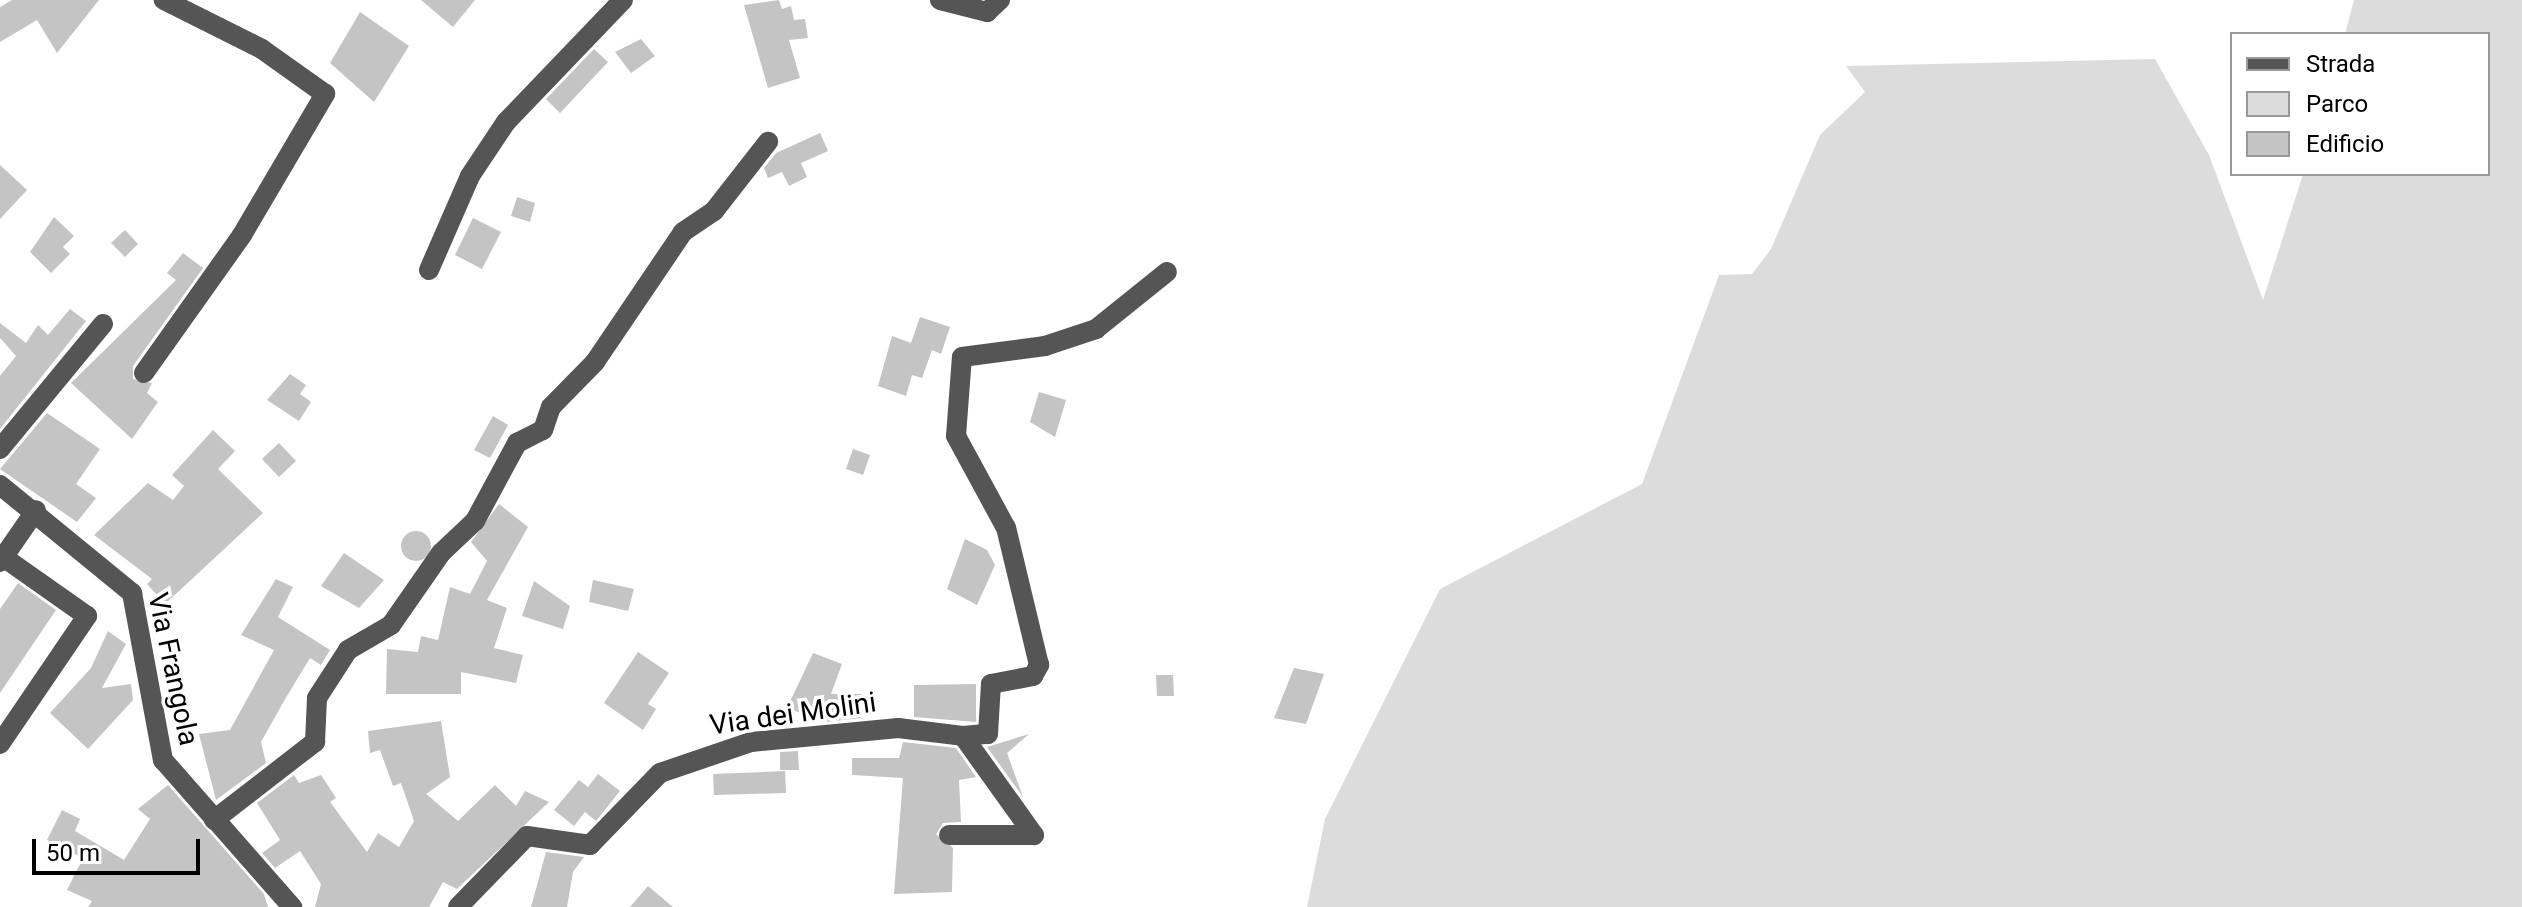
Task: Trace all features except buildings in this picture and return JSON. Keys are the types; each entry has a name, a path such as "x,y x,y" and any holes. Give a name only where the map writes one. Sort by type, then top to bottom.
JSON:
{"street":[{"path":"144,373 242,235 325,94 262,49 164,0"},
{"path":"429,270 470,176 506,122 623,0"},
{"path":"940,0 987,12 1000,0"},
{"path":"214,820 315,742 317,698 348,650 391,625 441,553 475,521 517,443 543,430 551,407 595,362 683,232 714,211 768,142"},
{"path":"963,736 988,734 991,684 1033,676 1039,665 1006,528 956,436 962,357 1045,346 1096,329 1167,272"},
{"path":"0,449 103,324"},
{"name":"Via Frangola","path":"0,485 36,510 132,593 163,760 273,885"},
{"path":"0,744 87,616 2,560 36,510"},
{"name":"Via dei Molini","path":"458,907 527,836 590,845 660,773 724,747 898,728 963,736"},
{"path":"949,835 1034,835 963,736"},
{"path":"273,885 273,907"},
{"path":"273,885 292,907"},
{"path":"273,885 304,907"}],"green space":[{"path":"2354,0 2522,0 2522,907 1307,907 1325,819 1440,589 1642,484 1719,275 1752,274 1771,249 1820,135 1865,92 1846,66 2155,59 2209,155 2263,300 2302,176 2490,176 2490,32 2346,32"}]}
